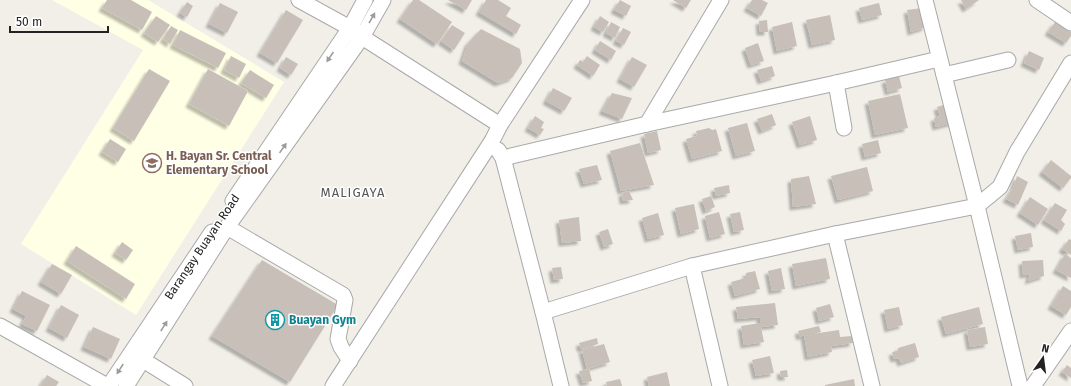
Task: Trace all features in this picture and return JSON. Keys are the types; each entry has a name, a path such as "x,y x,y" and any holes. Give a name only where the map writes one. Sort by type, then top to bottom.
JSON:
{"street":[{"path":"299,0 356,32 500,125"},
{"name":"Barangay Buayan Road","path":"137,356 356,32 365,0"},
{"path":"0,326 108,386 137,356 227,227 356,32 383,0"},
{"path":"333,386 582,0"},
{"path":"647,124 721,0"},
{"path":"925,0 977,206 1020,386"},
{"path":"1037,0 1071,23"},
{"path":"503,158 647,124 939,59"},
{"path":"944,75 1008,60"},
{"path":"543,312 692,266 835,234 977,206 1000,187 1017,152 1071,64"},
{"path":"836,83 844,128"},
{"path":"492,141 503,158 561,386"},
{"path":"227,227 343,294 345,300 338,339 350,361"},
{"path":"835,234 872,386"},
{"path":"692,266 720,386"},
{"path":"1033,386 1071,331"},
{"path":"126,386 137,356"},
{"path":"137,356 185,386"}],"shaded area":[{"name":"H. Bayan Sr. Central Elementary School","path":"52,0 148,0 284,82 136,315 21,244 143,50"}],"building":[{"path":"107,0 131,0 152,12 142,30 102,8"},
{"path":"413,0 419,0 452,22 437,44 400,19"},
{"path":"448,0 472,0 466,10"},
{"path":"486,0 498,0 511,8 506,16 521,25 516,34 479,12"},
{"path":"620,0 631,6 626,16 614,10"},
{"path":"673,0 691,0 686,8"},
{"path":"752,0 762,0 768,3 761,16 747,8"},
{"path":"961,0 979,0 966,9"},
{"path":"187,2 193,6 187,17 180,13"},
{"path":"220,3 238,12 227,33 209,24"},
{"path":"879,3 882,15 862,20 859,8"},
{"path":"922,8 926,27 911,32 907,10"},
{"path":"286,10 303,20 277,63 260,53"},
{"path":"830,15 835,40 812,45 806,20"},
{"path":"156,16 170,25 158,42 144,33"},
{"path":"600,16 609,22 603,32 594,27"},
{"path":"767,20 768,32 760,32 759,21"},
{"path":"611,22 620,27 615,38 606,33"},
{"path":"792,22 797,46 777,51 772,27"},
{"path":"1055,22 1071,32 1071,36 1066,43 1048,32"},
{"path":"452,25 465,33 454,50 441,41"},
{"path":"171,26 178,30 170,44 163,39"},
{"path":"623,28 631,32 624,45 616,41"},
{"path":"481,29 520,49 522,63 512,78 498,83 462,61 468,43"},
{"path":"180,30 226,53 218,68 173,45"},
{"path":"600,41 616,51 611,60 595,50"},
{"path":"758,43 764,61 751,65 745,48"},
{"path":"1029,51 1044,58 1039,70 1024,63"},
{"path":"231,56 246,64 239,78 224,70"},
{"path":"587,56 600,65 593,76 577,65 580,60 583,62"},
{"path":"286,57 298,64 291,75 280,68"},
{"path":"632,57 647,65 634,87 620,79"},
{"path":"772,66 775,76 761,81 757,70"},
{"path":"149,69 170,81 134,141 113,128"},
{"path":"208,69 248,91 229,126 189,104"},
{"path":"250,70 274,85 266,98 241,83"},
{"path":"899,76 902,88 888,92 885,80"},
{"path":"553,88 572,98 564,111 546,101"},
{"path":"612,93 632,98 622,119 602,111"},
{"path":"900,94 908,128 875,135 868,101"},
{"path":"950,103 955,122 936,127 934,118 940,116 937,107"},
{"path":"772,114 776,125 762,131 757,119"},
{"path":"535,116 544,122 541,128 544,129 540,135 528,128"},
{"path":"810,116 817,140 800,145 792,122"},
{"path":"747,123 755,151 736,156 728,128"},
{"path":"709,128 712,130 716,129 722,151 692,159 686,139 697,136 696,131"},
{"path":"657,131 661,150 648,153 644,134"},
{"path":"110,139 126,149 118,162 102,152"},
{"path":"878,140 881,153 865,157 862,144"},
{"path":"640,143 654,185 621,191 610,151"},
{"path":"1051,160 1071,176 1063,188 1042,172"},
{"path":"597,165 602,180 584,184 579,169"},
{"path":"867,167 873,191 838,200 831,176"},
{"path":"809,176 816,204 793,207 791,179"},
{"path":"1017,176 1028,182 1018,205 1006,199 1013,188"},
{"path":"729,185 730,193 716,196 714,188"},
{"path":"629,191 633,200 623,201 622,193"},
{"path":"711,196 715,207 706,211 702,199"},
{"path":"1030,197 1048,209 1038,225 1020,213"},
{"path":"1055,203 1067,210 1061,220 1065,224 1061,231 1044,220"},
{"path":"694,204 699,229 681,234 675,208"},
{"path":"719,212 725,234 710,238 705,216"},
{"path":"740,212 744,230 734,232 730,214"},
{"path":"658,213 664,235 648,239 642,218"},
{"path":"579,217 581,241 562,243 559,220"},
{"path":"608,229 613,244 604,247 599,232"},
{"path":"1031,233 1033,247 1018,250 1015,236"},
{"path":"1069,239 1071,240 1071,255 1062,249"},
{"path":"122,242 133,250 126,260 115,253"},
{"path":"76,246 135,284 126,299 67,261"},
{"path":"1065,254 1071,258 1071,278 1056,270"},
{"path":"826,258 830,279 796,286 792,264"},
{"name":"Buayan Gym","path":"262,260 338,305 290,382 212,336"},
{"path":"1043,260 1044,276 1028,281 1030,274 1023,275 1022,261"},
{"path":"52,264 72,275 61,294 41,282"},
{"path":"561,267 563,279 554,280 552,268"},
{"path":"781,268 785,289 772,291 768,271"},
{"path":"755,271 760,289 735,296 731,282 746,278 746,273"},
{"path":"1063,286 1071,291 1071,307 1066,315 1051,306"},
{"path":"22,291 50,305 37,331 22,324 26,316 13,309"},
{"path":"775,303 778,325 761,327 764,342 744,345 741,326 760,323 760,317 738,319 736,307"},
{"path":"830,304 834,317 819,321 816,308"},
{"path":"61,305 79,315 67,338 49,328"},
{"path":"899,307 903,325 888,329 884,310"},
{"path":"979,307 983,324 946,334 941,317"},
{"path":"819,326 821,332 812,334 839,330 840,337 852,336 853,343 831,346 832,352 808,357 804,335 800,337 798,331"},
{"path":"93,327 120,339 111,359 84,347"},
{"path":"985,327 988,344 970,347 967,330"},
{"path":"597,338 598,344 581,349 579,343"},
{"path":"915,343 919,357 901,363 899,358 894,359 892,352 898,351 898,348"},
{"path":"604,344 610,362 587,369 582,350"},
{"path":"770,356 774,373 756,376 752,360"},
{"path":"1067,365 1071,368 1071,378 1062,372"},
{"path":"589,369 592,381 583,383 579,371"},
{"path":"787,370 788,377 781,377 780,371"},
{"path":"667,372 670,386 649,386 647,377"},
{"path":"47,375 59,382 56,386 40,386"},
{"path":"620,379 622,386 607,386 606,382"},
{"path":"854,379 855,386 825,386 825,385"}],"place":[{"name":"H. Bayan Sr. Central Elementary School","path":"152,163"},
{"name":"Buayan Gym","path":"275,320"}],"district":[{"name":"MALIGAYA","path":"353,192"}]}
